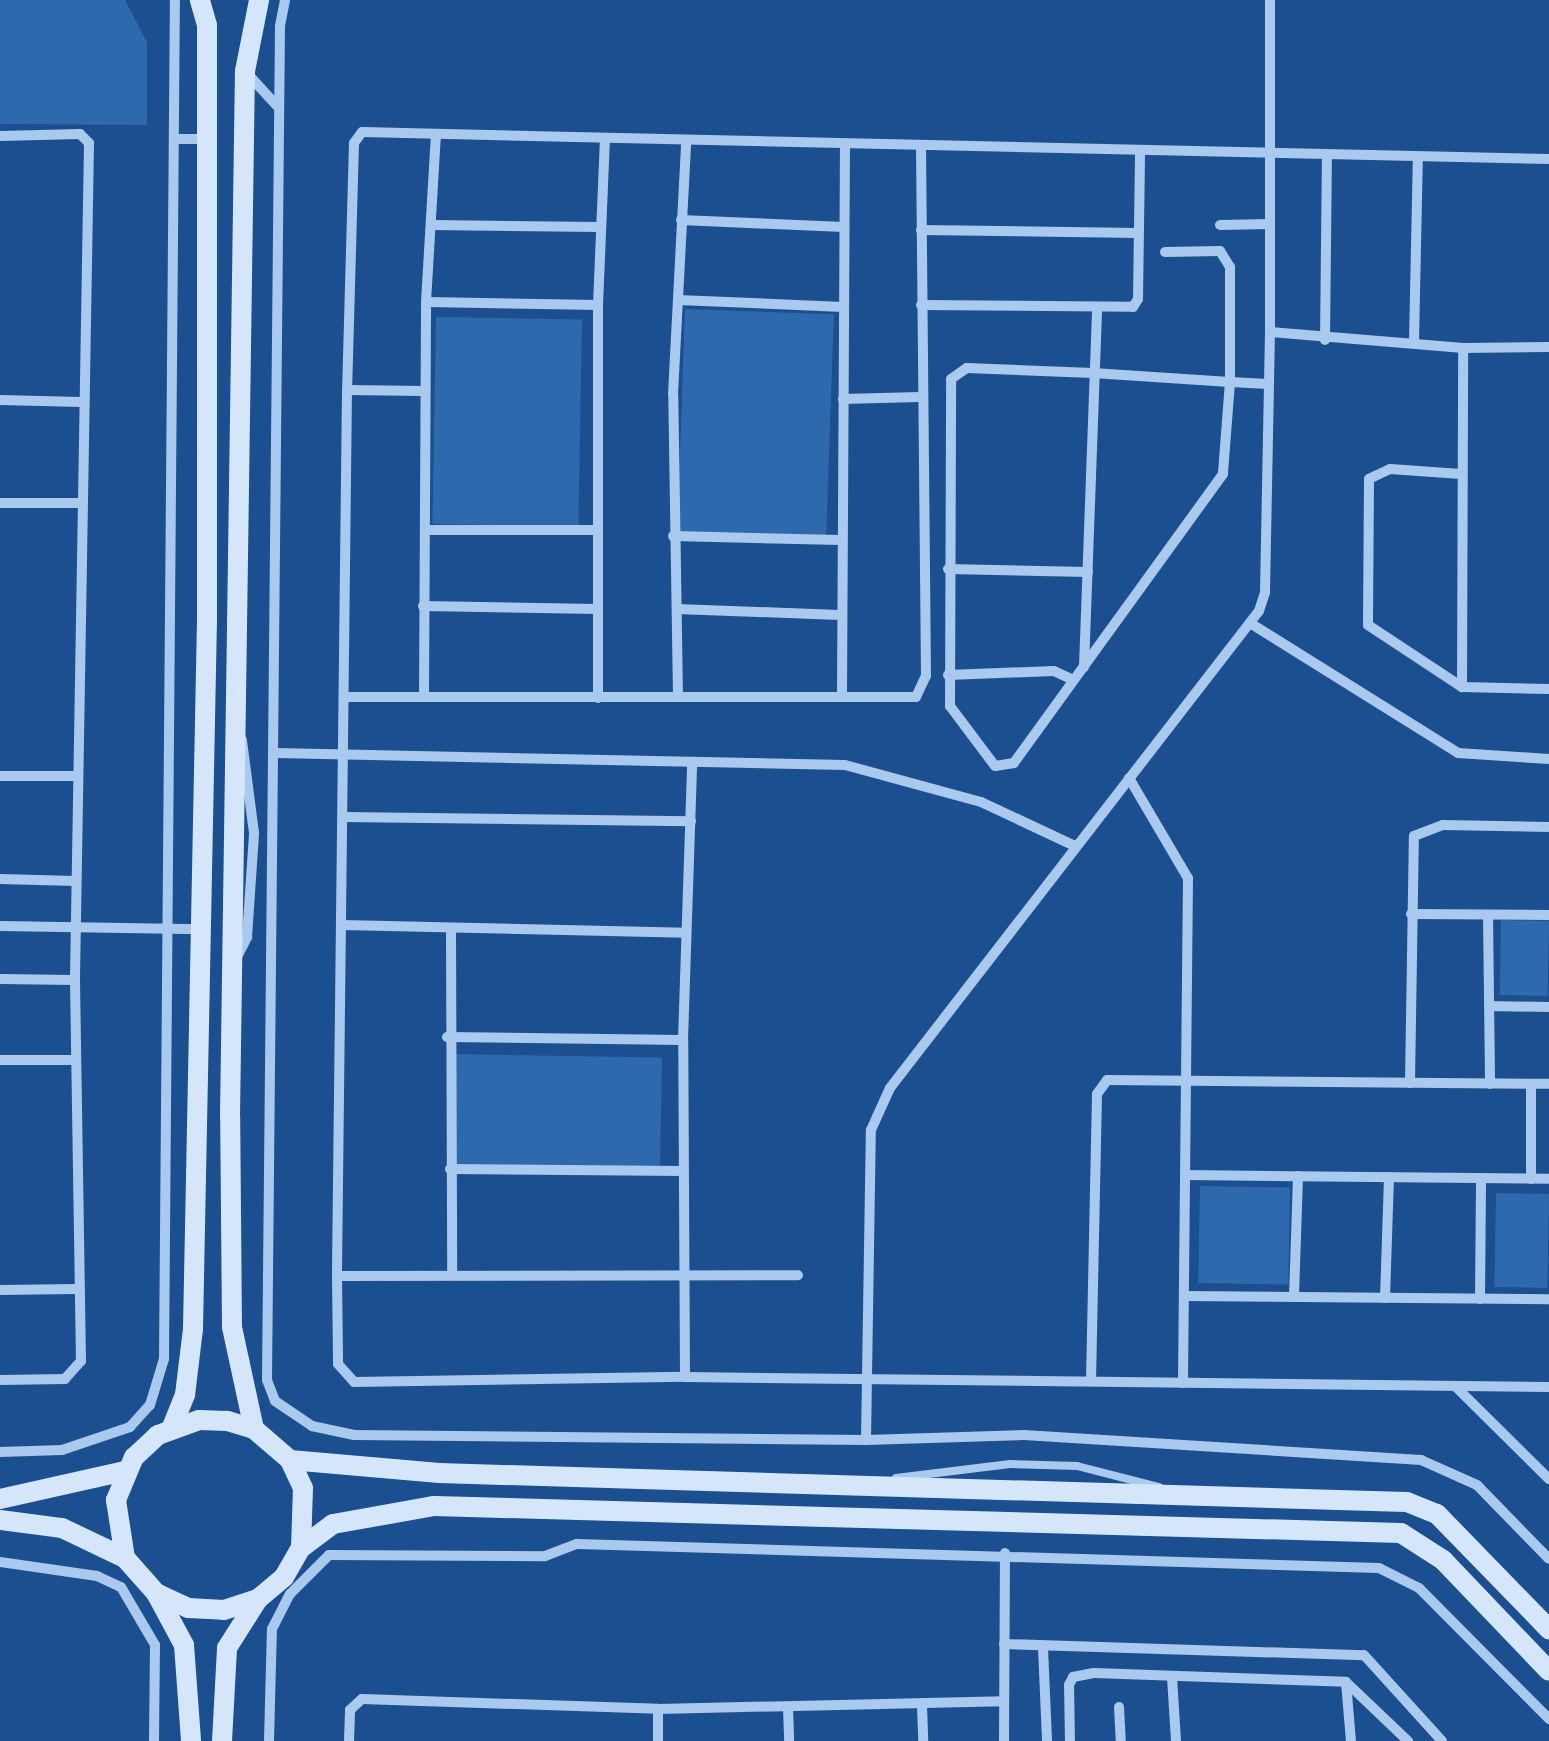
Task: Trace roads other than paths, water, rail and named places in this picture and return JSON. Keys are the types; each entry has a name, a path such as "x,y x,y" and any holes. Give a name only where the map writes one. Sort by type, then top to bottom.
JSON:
{"street":[{"path":"0,1452 62,1450 118,1432 140,1419 155,1392 166,1347 174,0"},
{"path":"172,1427 186,1395 193,1329 201,928 208,25 200,0"},
{"path":"254,1429 232,1327 231,969 245,71 259,0"},
{"path":"285,0 279,108 276,753 267,1380 275,1401 312,1426 354,1434 866,1440 1024,1435 1422,1460 1476,1484 1549,1558"},
{"path":"866,1440 870,1130 890,1088 1250,623 1265,592 1270,0"},
{"path":"245,71 279,108"},
{"path":"1549,159 845,147 436,136 371,130 354,143 347,390 337,1276 338,1364 354,1382 685,1377 1549,1387"},
{"path":"0,136 88,138 76,881 76,1289 80,1360 72,1376 0,1380"},
{"path":"424,696 424,391 436,136"},
{"path":"174,138 207,139"},
{"path":"598,698 598,306 605,140"},
{"path":"678,697 674,536 678,300 686,143"},
{"path":"842,696 845,147"},
{"path":"344,697 842,696 908,700 926,686 919,396 922,148"},
{"path":"921,305 1097,308 1136,304 1140,152"},
{"path":"1326,340 1327,156"},
{"path":"1414,342 1418,158"},
{"path":"681,220 844,228"},
{"path":"432,224 599,227"},
{"path":"1220,225 1270,224"},
{"path":"920,230 1138,234"},
{"path":"1165,252 1220,251 1228,257 1230,382 1217,487 1014,763 1001,769 954,716 948,675 950,379 966,368 1092,374 1230,382 1268,384"},
{"path":"678,300 843,307"},
{"path":"426,302 598,306"},
{"path":"1084,667 1097,308"},
{"path":"1270,332 1326,340 1414,342 1463,348 1549,346"},
{"path":"1462,687 1463,348"},
{"path":"347,390 424,391"},
{"path":"842,399 919,396"},
{"path":"0,400 81,402"},
{"path":"1461,474 1374,473 1366,578 1368,625 1462,687 1549,689"},
{"path":"0,502 80,503"},
{"path":"425,530 597,530"},
{"path":"674,536 841,540"},
{"path":"948,569 1088,572"},
{"path":"424,606 597,609"},
{"path":"677,609 840,615"},
{"path":"1250,623 1458,754 1549,759"},
{"path":"948,675 1054,671 1073,680"},
{"path":"276,753 846,765 904,776 981,802 1075,846"},
{"path":"685,1377 681,1274 683,1040 692,762"},
{"path":"0,776 77,776"},
{"path":"1129,778 1188,878 1189,1078 1182,1384"},
{"path":"343,817 690,821"},
{"path":"1410,1083 1411,844 1420,829 1549,828"},
{"path":"0,879 76,881"},
{"path":"1411,914 1549,915"},
{"path":"1488,914 1490,1084"},
{"path":"0,926 201,928"},
{"path":"342,926 686,933"},
{"path":"451,929 447,1037 452,1275"},
{"path":"0,979 76,980"},
{"path":"1489,1006 1549,1007"},
{"path":"447,1037 683,1040"},
{"path":"0,1060 75,1060"},
{"path":"1091,1381 1097,1094 1117,1078 1549,1084"},
{"path":"1531,1084 1531,1178"},
{"path":"450,1169 682,1171"},
{"path":"1186,1175 1549,1179"},
{"path":"1294,1297 1298,1176"},
{"path":"1385,1298 1389,1177"},
{"path":"1480,1298 1481,1178"},
{"path":"337,1276 798,1275"},
{"path":"0,1290 76,1289"},
{"path":"1184,1296 1549,1299"},
{"path":"1456,1387 1544,1468 1549,1480"},
{"path":"125,1558 116,1530 125,1471 145,1445 172,1427 199,1420 254,1429 290,1460 303,1488 301,1548"},
{"path":"290,1460 439,1473 867,1481 1407,1502 1436,1514 1549,1629"},
{"path":"0,1500 125,1471"},
{"path":"222,1741 227,1648 258,1599 284,1577 301,1548 334,1524 434,1506 1401,1533 1443,1560 1549,1671"},
{"path":"0,1520 62,1528 125,1558 156,1593 184,1646 191,1741"},
{"path":"268,1741 272,1629 290,1594 329,1556 545,1556 576,1544 1005,1553 1379,1568 1419,1588 1549,1719"},
{"path":"1004,1741 1005,1553"},
{"path":"0,1562 97,1576 121,1588 154,1645 154,1741"},
{"path":"156,1593 188,1608 224,1610 258,1599"},
{"path":"1004,1644 1364,1656 1442,1741"},
{"path":"1043,1648 1046,1741"},
{"path":"1070,1741 1073,1677 1346,1682 1408,1741"},
{"path":"1172,1678 1176,1741"},
{"path":"1346,1682 1351,1741"},
{"path":"349,1741 350,1710 362,1700 658,1710 1003,1701"},
{"path":"922,1705 923,1741"},
{"path":"788,1707 789,1741"},
{"path":"1119,1708 1121,1741"},
{"path":"658,1710 658,1741"}]}
